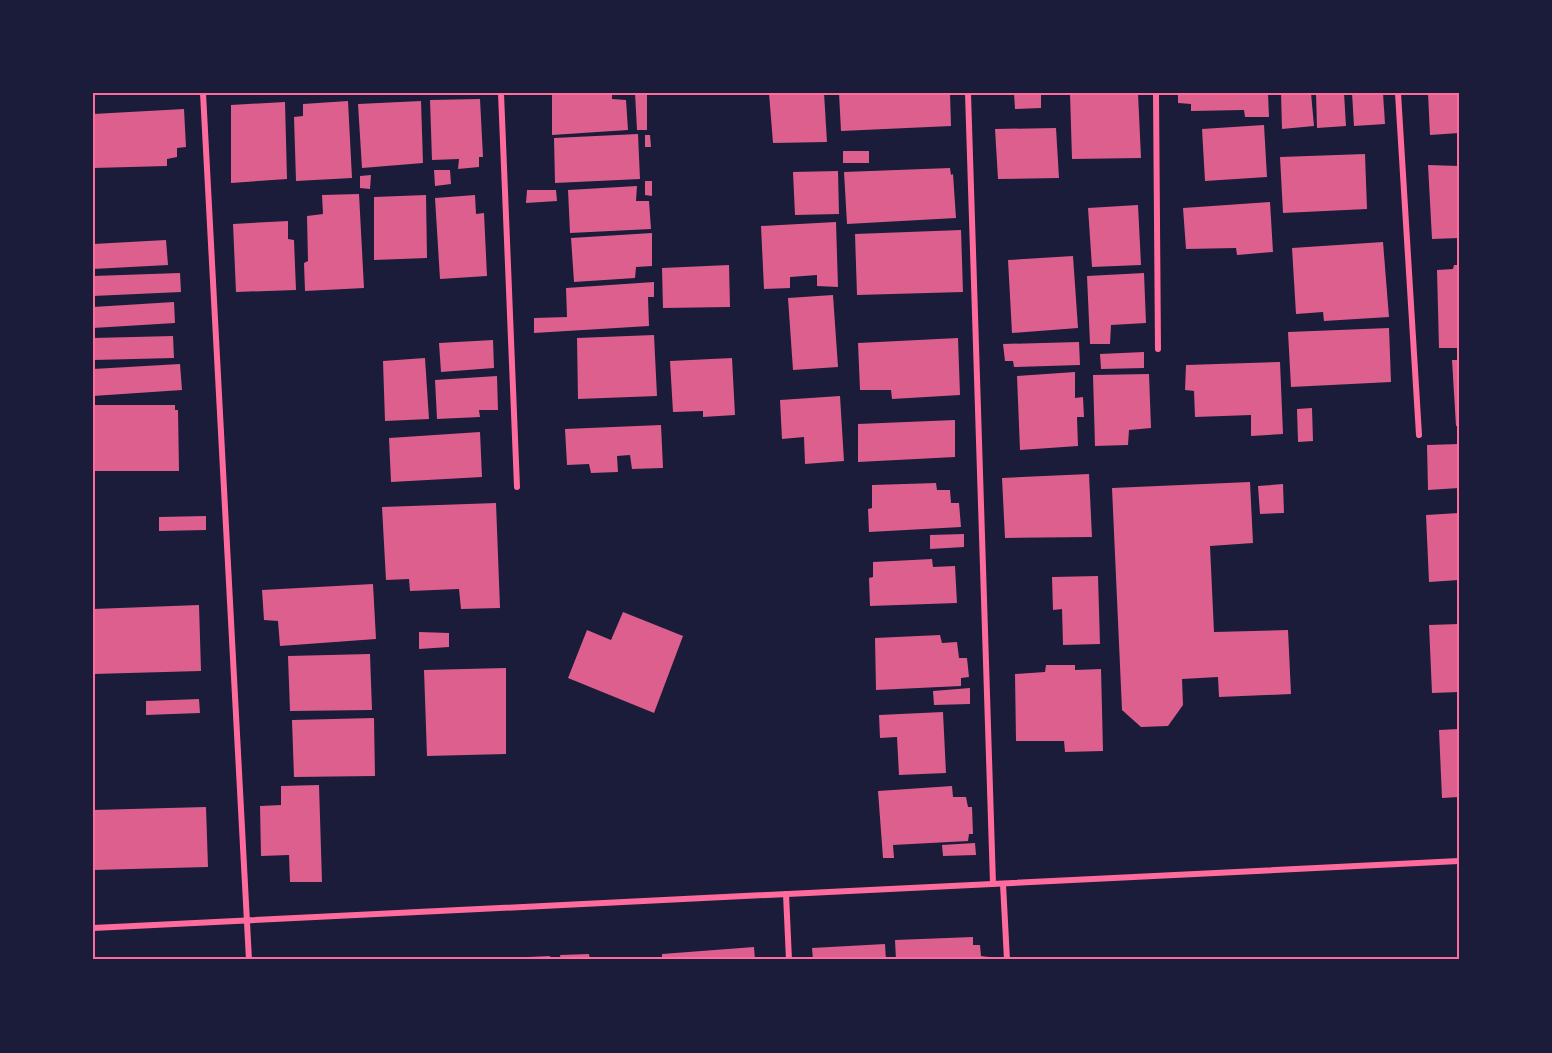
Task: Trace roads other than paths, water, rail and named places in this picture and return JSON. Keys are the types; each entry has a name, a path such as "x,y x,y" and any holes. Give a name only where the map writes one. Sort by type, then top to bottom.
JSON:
{"street":[{"path":"202,93 249,960"},
{"path":"501,93 517,486"},
{"path":"968,93 993,884"},
{"path":"1156,93 1158,349"},
{"path":"1398,93 1419,435"},
{"path":"93,928 1459,861"},
{"path":"1003,884 1007,960"},
{"path":"786,894 789,960"}]}
